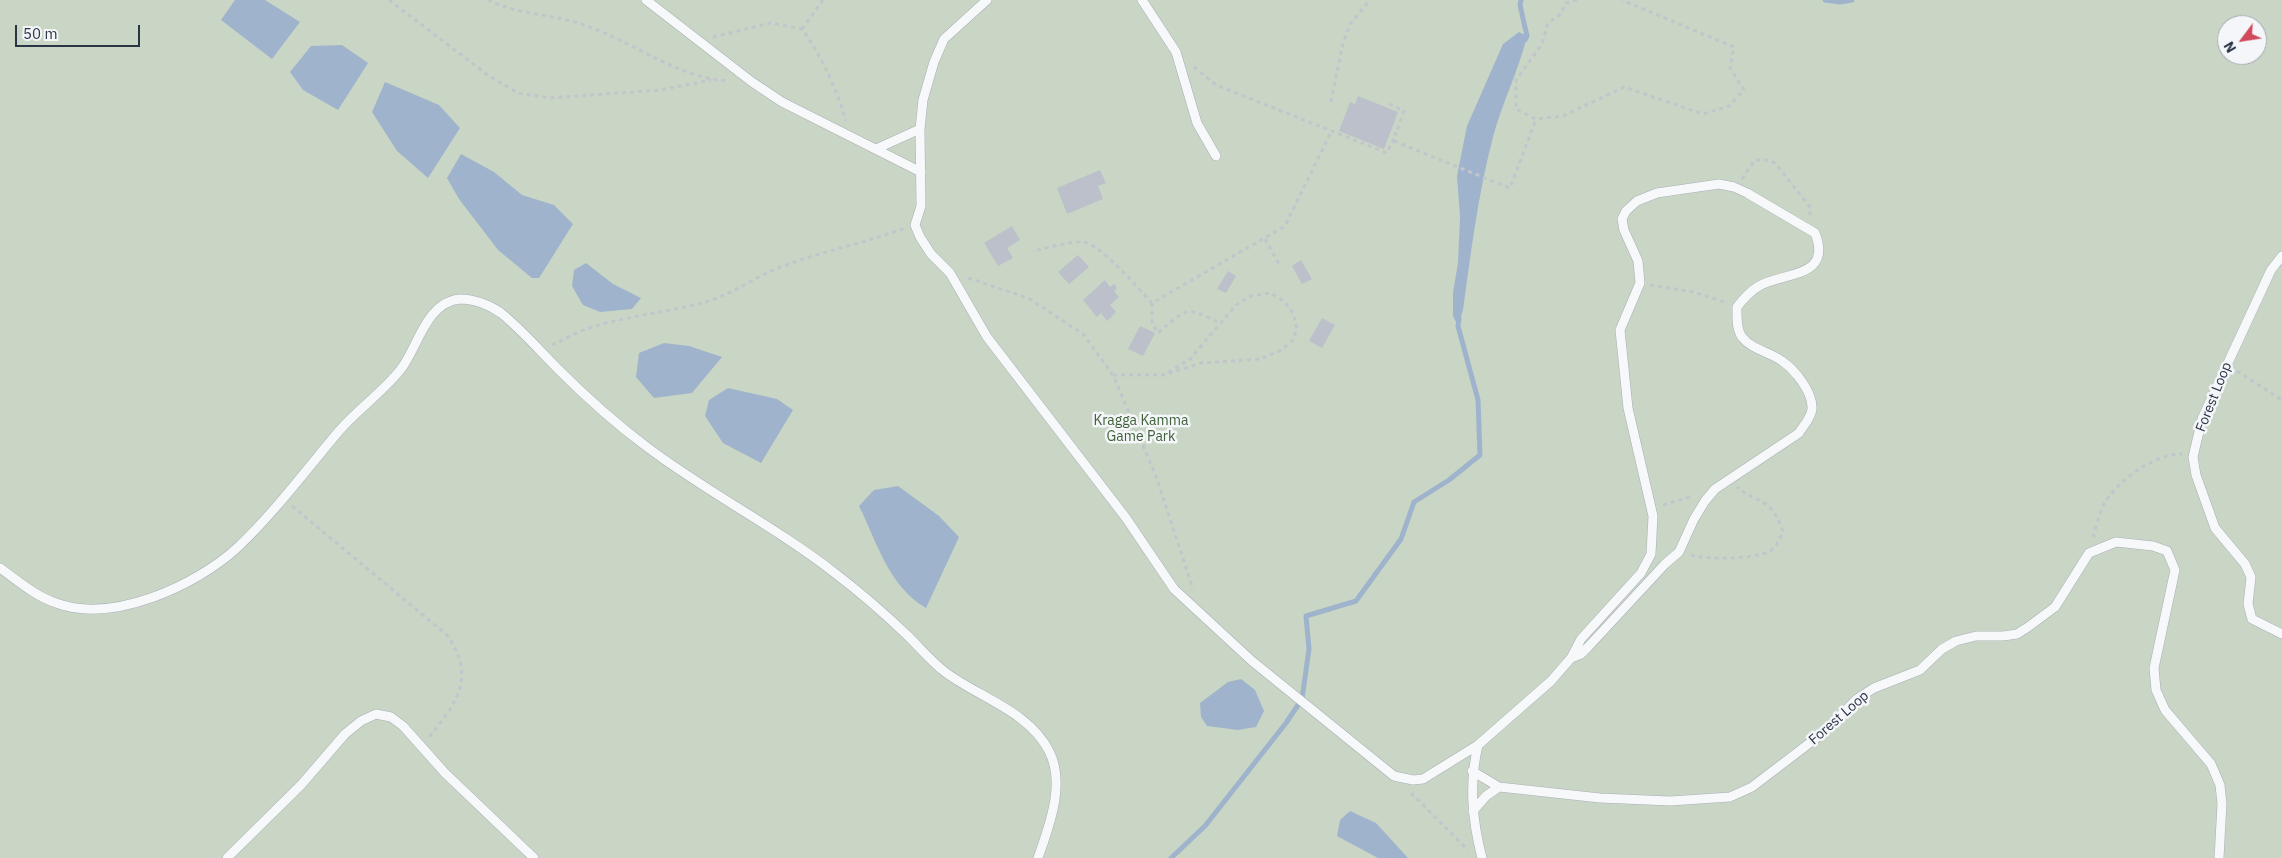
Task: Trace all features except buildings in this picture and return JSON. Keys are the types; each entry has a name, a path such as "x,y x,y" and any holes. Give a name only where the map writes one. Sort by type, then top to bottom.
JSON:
{"lane":[{"path":"646,0 752,82 782,102 921,172"},
{"path":"988,0 944,38 934,62 923,100 920,129 921,206 915,225 920,237 932,254 950,273 987,337 1126,518 1174,589 1252,661 1394,776 1413,780 1422,779 1478,745 1551,681 1571,658 1581,639 1641,573 1651,554 1654,532 1651,506 1628,408 1620,330 1640,283 1638,261 1624,230 1622,219 1626,211 1636,201 1657,193 1719,184 1734,187 1815,233 1819,242 1814,265 1805,272 1772,280 1759,286 1746,295 1737,307 1738,324 1742,337 1756,349 1782,361 1802,382 1810,395 1812,408 1809,419 1799,433 1715,489 1694,519 1679,552 1665,564 1588,648 1571,658"},
{"path":"1142,0 1176,52 1197,122 1216,156"},
{"path":"876,149 920,129"},
{"name":"Forest Loop","path":"2282,256 2271,270 2226,364 2202,419 2193,457 2196,475 2215,528 2245,564 2251,577 2248,604 2252,619 2282,634"},
{"path":"0,568 31,591 56,604 86,610 116,608 142,602 176,587 213,567 236,549 283,498 347,421 394,379 408,360 432,314 445,304 458,299 478,301 499,312 635,438 682,473 786,539 836,574 882,612 945,672 998,703 1025,723 1049,750 1054,765 1054,804 1038,858"},
{"path":"2089,552 2116,542 2153,546 2168,551 2172,557 2175,570 2154,668 2156,690 2165,710 2211,764 2220,785 2222,804 2219,858"},
{"name":"Forest Loop","path":"1472,771 1499,787 1600,798 1670,801 1730,797 1752,787 1824,732 1857,699 1874,688 1920,670 1942,649 1956,641 1976,636 2017,634 2028,627 2054,607 2089,552"},
{"path":"1651,554 1665,564"},
{"path":"227,858 301,785 345,734 361,721 376,714 391,716 403,726 445,772 534,858"},
{"path":"1478,745 1472,771 1473,811 1482,858"},
{"path":"1473,811 1486,796 1499,787"}],"path":[{"path":"389,0 489,76 518,93 550,98 660,90 711,80 752,82"},
{"path":"488,0 504,8 584,25 662,61 711,80"},
{"path":"802,29 823,0"},
{"path":"1330,102 1343,43 1350,24 1370,0"},
{"path":"1577,0 1566,3 1561,14 1548,23 1542,44 1516,80 1516,109 1536,119 1563,116 1624,87 1703,114 1729,106 1744,90 1730,68 1734,47 1622,0"},
{"path":"700,40 771,23 802,29 818,51 838,95 850,136"},
{"path":"1176,52 1216,85 1295,115 1331,133 1351,138 1387,153 1394,142 1404,111 1389,104"},
{"path":"1394,142 1510,188 1536,119"},
{"path":"1390,132 1396,134"},
{"path":"1152,303 1285,226 1289,222 1331,133"},
{"path":"1734,187 1754,161 1762,159 1775,163 1810,207 1811,221 1815,233"},
{"path":"540,350 586,329 648,313 702,303 722,296 748,282 794,262 879,238 915,225"},
{"path":"1265,239 1280,266"},
{"path":"1037,250 1084,241 1092,245 1119,268 1152,303 1152,317 1158,333 1181,312 1197,312 1220,323"},
{"path":"1114,272 1119,268"},
{"path":"950,273 1028,298 1083,334 1113,375 1156,476 1203,616"},
{"path":"1640,283 1694,292 1737,307"},
{"path":"1113,375 1164,375 1201,364 1260,359 1281,350 1293,340 1297,329 1292,313 1284,301 1270,293 1251,296 1236,304 1190,359 1164,375"},
{"path":"2226,364 2282,400"},
{"path":"2089,552 2104,504 2122,483 2155,459 2170,454 2193,457"},
{"path":"1679,552 1698,558 1721,558 1769,552 1777,545 1782,531 1774,511 1759,498 1743,492 1729,480"},
{"path":"1651,506 1664,505 1715,489"},
{"path":"283,498 354,555 447,635 456,648 462,670 461,688 453,707 421,746"},
{"path":"1394,776 1468,851"}],"green space":[{"name":"Kragga Kamma Game Park","path":"0,0 2282,0 2282,858 0,858"}],"water":[{"path":"235,0 265,0 300,22 272,59 221,20"},
{"path":"1519,32 1527,36 1497,124 1488,158 1475,223 1463,310 1458,326 1453,316 1453,292 1458,263 1460,217 1457,176 1467,126 1503,44"},
{"path":"342,45 368,63 338,110 303,90 290,72 311,46"},
{"path":"385,82 439,105 460,128 428,178 397,151 372,112"},
{"path":"461,154 494,172 522,195 554,205 573,224 539,278 532,278 498,250 459,199 447,178"},
{"path":"586,263 613,284 641,298 632,309 600,312 583,305 572,286 574,270"},
{"path":"664,343 689,346 722,357 692,393 654,398 636,377 639,353"},
{"path":"728,388 777,399 793,410 761,463 723,443 705,416 709,400"},
{"path":"898,486 939,516 959,537 926,608 913,599 893,576 878,549 859,506 874,490"},
{"path":"1241,679 1255,690 1264,711 1256,727 1238,730 1207,726 1201,717 1200,703 1228,682"},
{"path":"1350,811 1376,823 1408,858 1378,858 1337,836 1340,820"}],"waterway":[{"path":"1521,0 1520,5 1527,36 1525,40"},
{"path":"1825,0 1840,2 1852,0"},
{"path":"1171,858 1205,826 1286,723 1302,699 1309,649 1306,616 1356,601 1401,539 1414,502 1449,480 1480,455 1478,400 1458,326 1459,319"}]}
